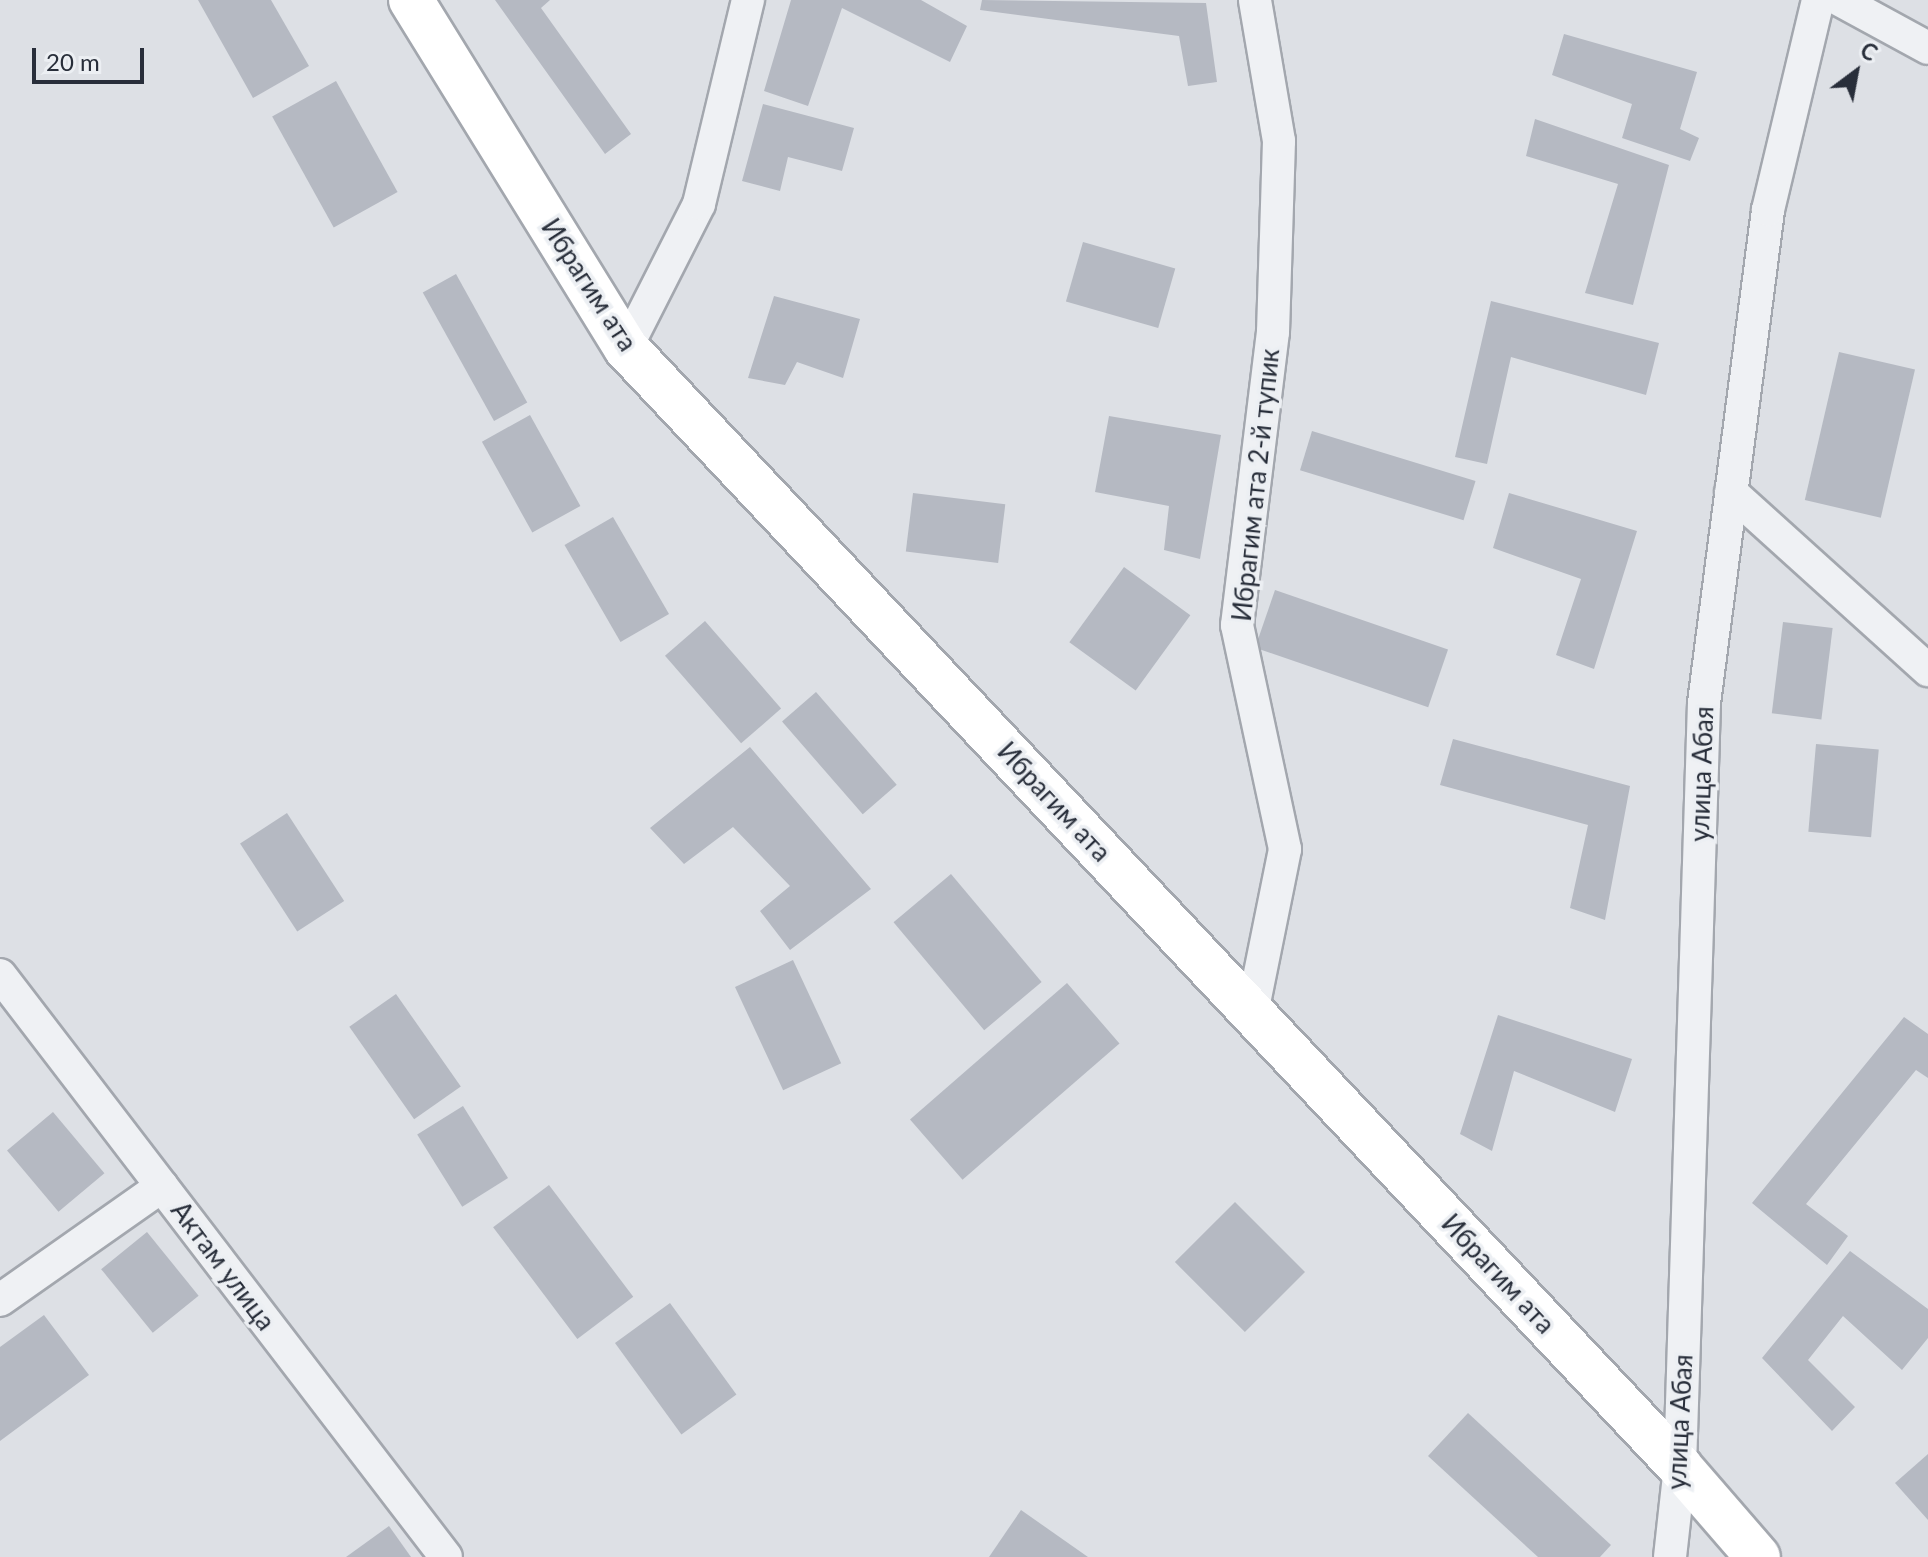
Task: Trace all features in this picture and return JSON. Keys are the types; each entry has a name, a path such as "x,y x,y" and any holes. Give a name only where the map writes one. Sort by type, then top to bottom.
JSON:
{"street":[{"name":"Ибрагим ата","path":"411,0 626,348 1680,1467 1758,1557"},
{"path":"626,348 699,204 748,0"},
{"name":"Ибрагим ата 2-й тупик","path":"1252,1013 1285,849 1237,625 1273,332 1279,157 1255,0"},
{"name":"улица Абая","path":"1670,1557 1680,1467 1704,703 1768,210 1818,0"},
{"path":"1840,0 1928,48"},
{"path":"1731,492 1928,670"},
{"name":"Актам улица","path":"0,975 446,1557"},
{"path":"0,1300 162,1186"}],"building":[{"path":"198,0 271,0 309,66 253,98"},
{"path":"495,0 550,0 541,8 631,134 605,154"},
{"path":"791,0 921,0 967,26 950,62 842,8 808,106 764,91"},
{"path":"982,0 1206,3 1217,82 1188,86 1179,36 980,10"},
{"path":"1564,34 1697,72 1680,129 1699,138 1690,161 1622,138 1632,104 1552,75"},
{"path":"336,81 398,192 334,227 272,116"},
{"path":"763,104 854,128 842,171 788,157 780,191 742,181"},
{"path":"1535,119 1669,165 1633,305 1585,293 1618,184 1526,156"},
{"path":"1083,242 1175,268 1158,328 1066,302"},
{"path":"456,274 527,403 494,421 423,292"},
{"path":"774,296 860,319 843,378 797,362 785,385 748,378"},
{"path":"1491,301 1659,343 1646,395 1511,357 1487,464 1455,457"},
{"path":"1839,352 1915,370 1881,518 1805,500"},
{"path":"530,415 580,506 532,533 482,442"},
{"path":"1109,416 1221,435 1200,559 1164,550 1169,506 1095,492"},
{"path":"1312,431 1476,481 1464,520 1300,470"},
{"path":"913,493 1005,504 998,563 906,552"},
{"path":"1509,493 1637,531 1594,669 1556,655 1581,579 1493,548"},
{"path":"613,517 669,614 621,642 565,545"},
{"path":"1124,567 1190,615 1136,690 1069,642"},
{"path":"1275,590 1448,650 1428,707 1255,648"},
{"path":"705,621 781,709 741,743 665,656"},
{"path":"1783,622 1833,628 1821,719 1772,713"},
{"path":"816,692 897,785 863,814 782,722"},
{"path":"1453,739 1630,786 1605,920 1570,908 1588,825 1440,785"},
{"path":"1816,744 1879,749 1871,837 1808,832"},
{"path":"750,747 871,889 790,950 760,911 790,886 733,827 684,864 650,828"},
{"path":"287,813 344,901 297,932 240,843"},
{"path":"951,874 1042,982 984,1030 894,922"},
{"path":"793,960 841,1063 783,1090 735,987"},
{"path":"1067,983 1119,1043 963,1180 910,1119"},
{"path":"396,994 461,1087 414,1119 349,1027"},
{"path":"1498,1015 1632,1059 1615,1112 1514,1071 1492,1151 1460,1134"},
{"path":"1904,1017 1928,1034 1928,1078 1916,1070 1806,1204 1848,1236 1827,1265 1752,1203"},
{"path":"463,1106 508,1178 462,1207 417,1135"},
{"path":"53,1112 104,1173 58,1212 7,1151"},
{"path":"549,1185 633,1297 577,1339 493,1227"},
{"path":"1235,1202 1305,1272 1245,1332 1175,1262"},
{"path":"147,1232 199,1296 153,1333 101,1269"},
{"path":"1850,1251 1928,1309 1928,1338 1902,1370 1843,1316 1808,1360 1855,1407 1832,1431 1762,1358"},
{"path":"670,1303 736,1394 681,1434 615,1343"},
{"path":"44,1315 89,1375 0,1441 0,1347"},
{"path":"1468,1413 1611,1545 1600,1557 1538,1557 1428,1456"},
{"path":"1928,1454 1928,1520 1895,1483"},
{"path":"1021,1510 1088,1557 989,1557"},
{"path":"389,1526 411,1557 346,1557"}]}
